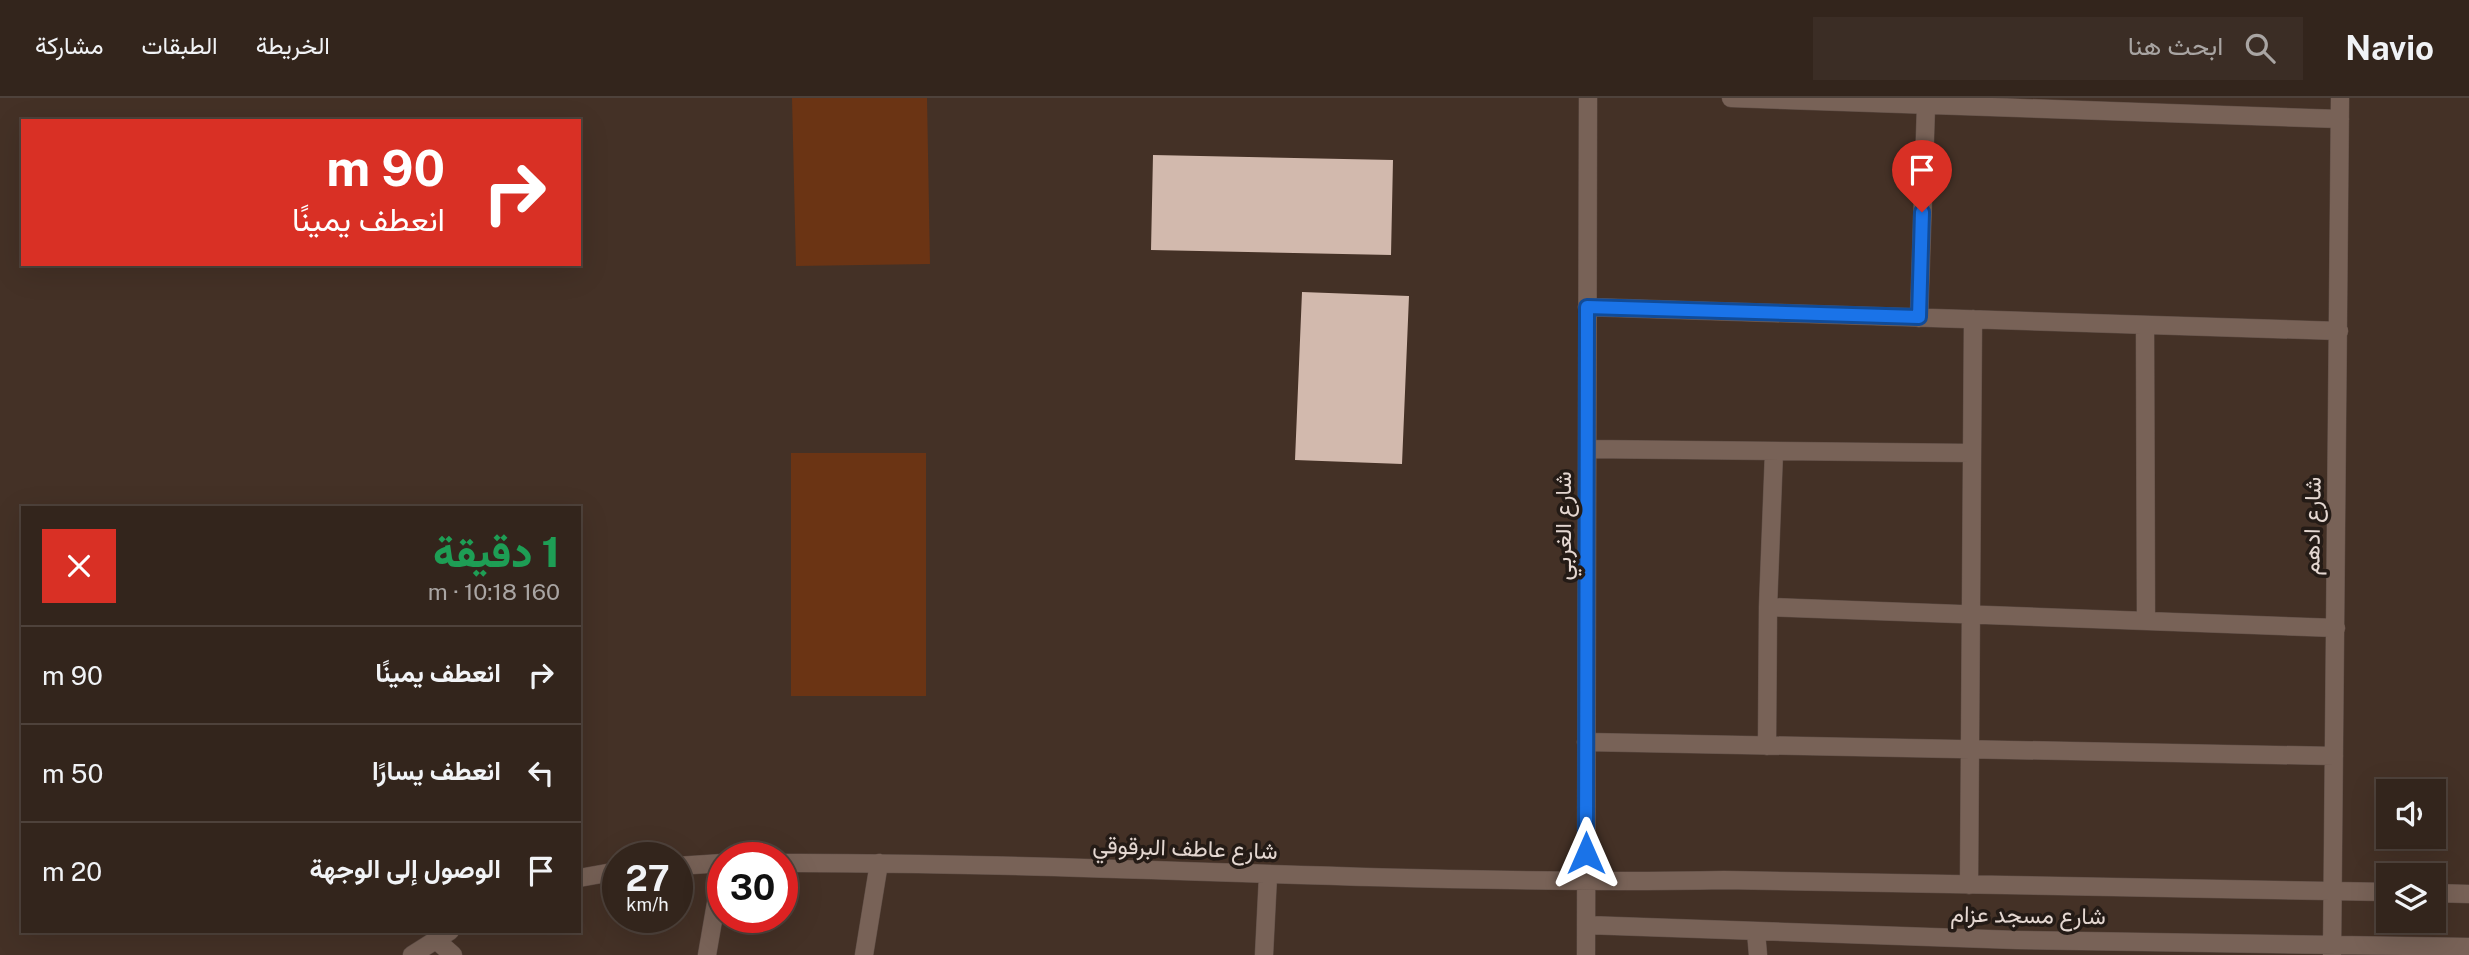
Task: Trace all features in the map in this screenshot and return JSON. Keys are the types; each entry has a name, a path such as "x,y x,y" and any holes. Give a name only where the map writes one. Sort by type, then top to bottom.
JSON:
{"street":[{"name":"شارع الغربي","path":"1586,955 1588,98"},
{"path":"1731,98 2340,120"},
{"name":"شارع ادهم","path":"2332,950 2340,98"},
{"path":"1919,317 1926,106"},
{"path":"1587,307 2339,331"},
{"path":"1969,885 1973,319"},
{"path":"2145,325 2146,621"},
{"path":"1588,449 1971,453"},
{"path":"1767,746 1768,607 1774,452"},
{"path":"1768,607 2336,628"},
{"path":"1586,742 2334,756"},
{"name":"شارع عاطف البرقوقي","path":"798,863 879,863 1268,876 1585,881"},
{"path":"864,955 879,863"},
{"path":"581,878 602,874"},
{"path":"1264,955 1268,876"},
{"name":"شارع مسجد عزام","path":"1585,881 1724,880 2376,892"},
{"path":"2446,893 2469,894"},
{"name":"شارع مسجد عزام","path":"1586,925 2017,947 2332,950 2469,947"},
{"path":"1756,932 1758,955"},
{"path":"708,955 712,933"},
{"path":"412,955 443,935 453,955"}],"shaded area":[{"path":"792,98 927,98 930,264 796,266"},
{"path":"791,453 926,453 926,696 791,696"}],"building":[{"path":"1153,155 1393,160 1391,255 1151,250"},
{"path":"1302,292 1409,296 1402,464 1295,460"}],"route":[{"path":"1586,853 1587,307 1919,317 1922,212"}]}
